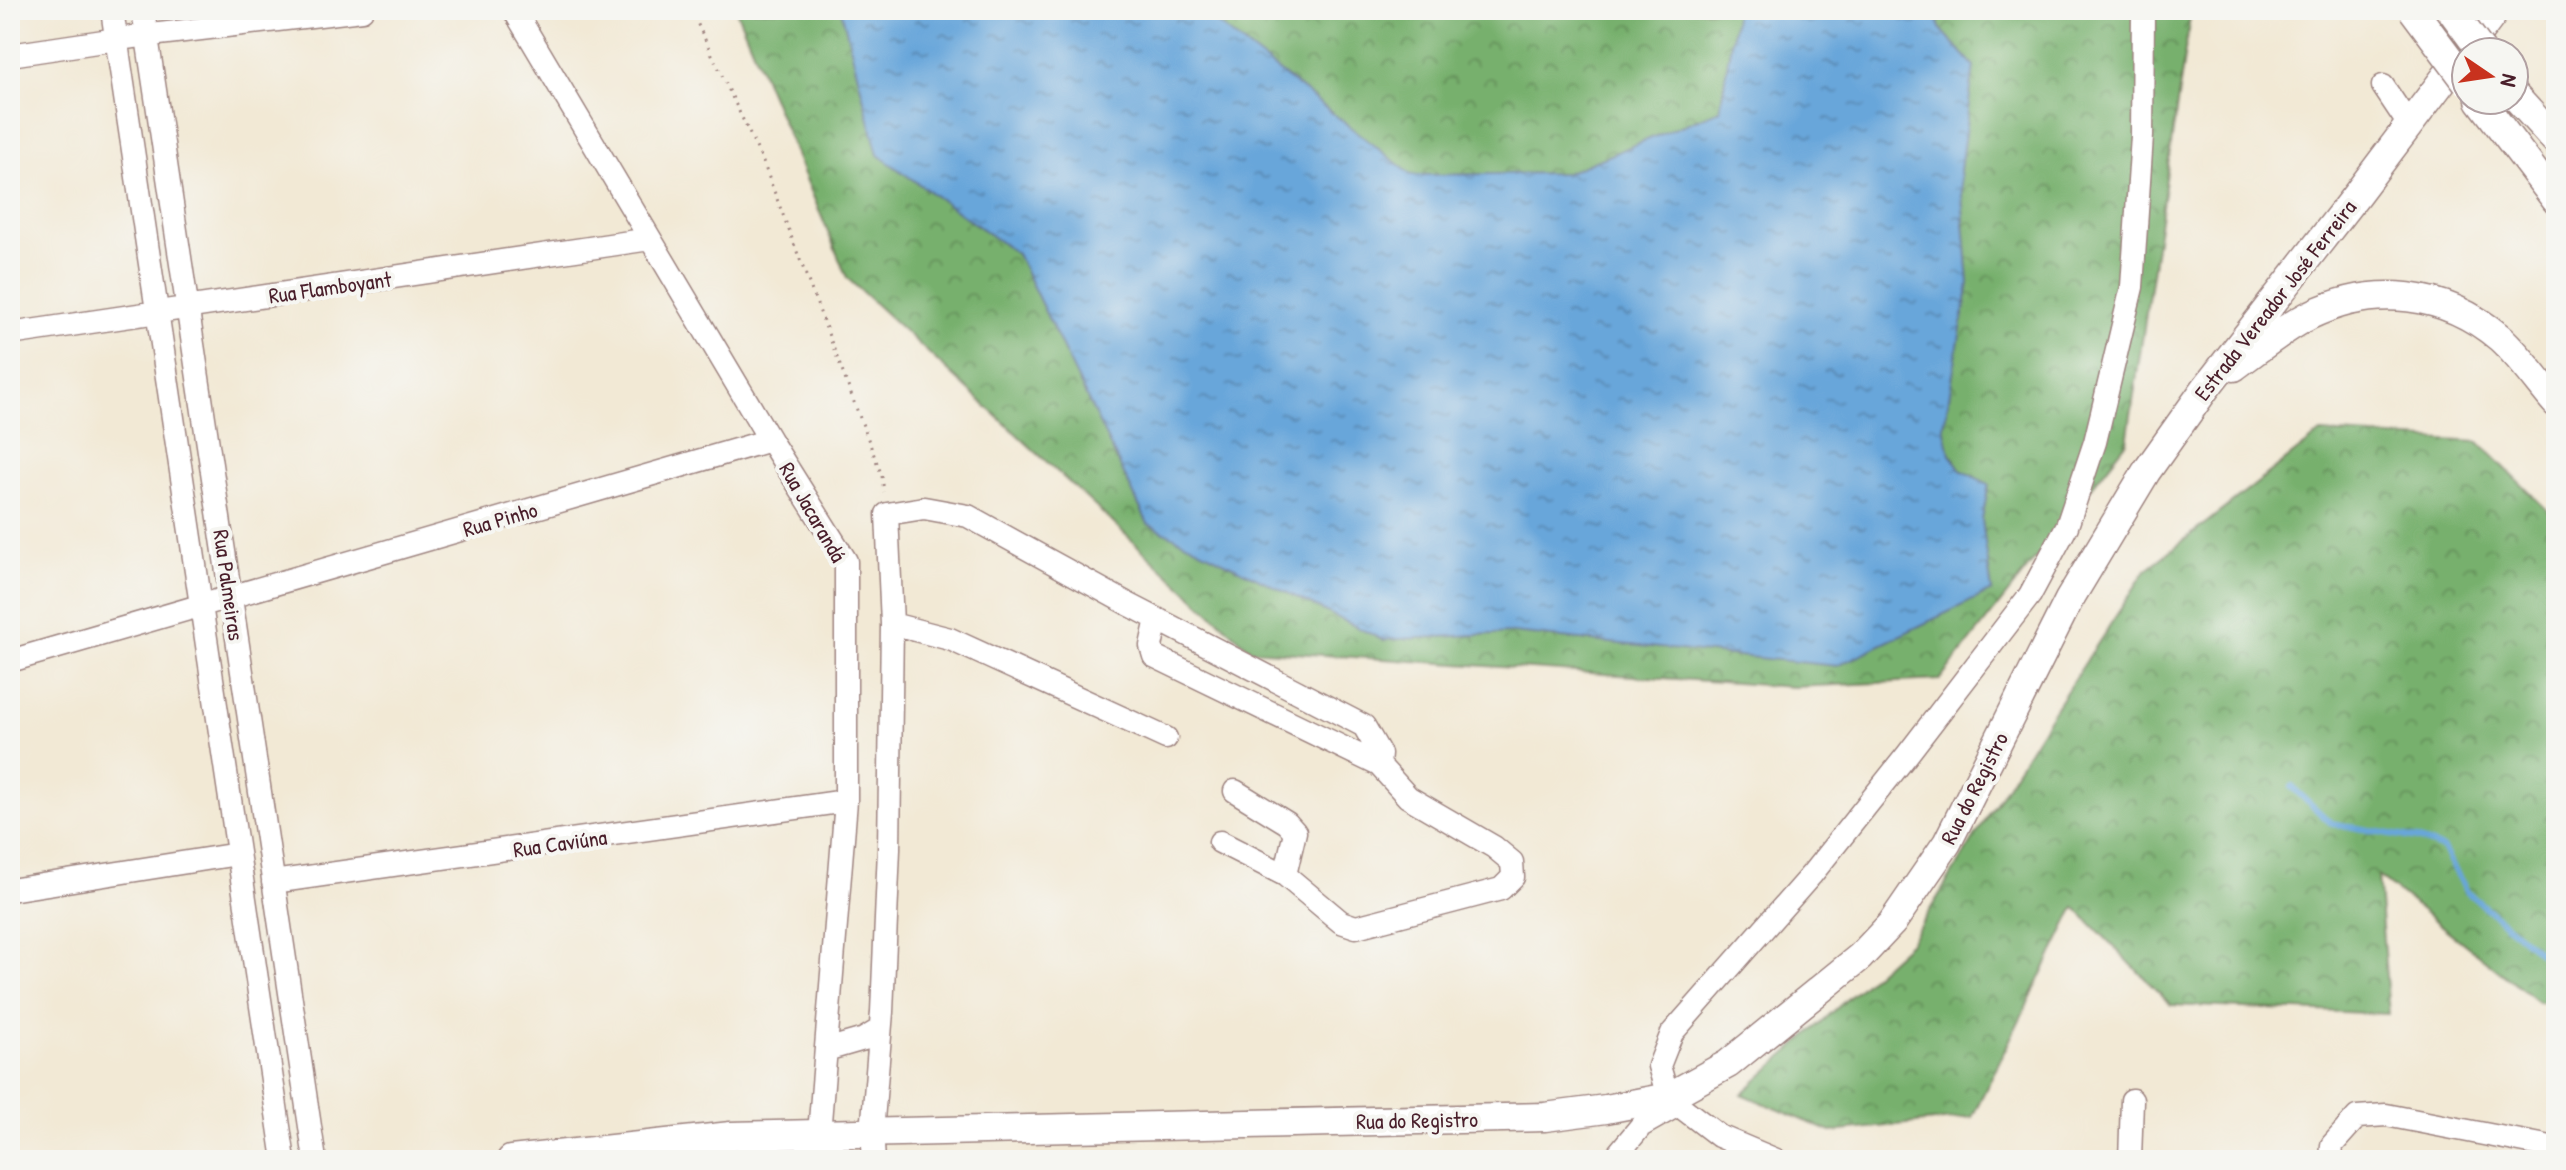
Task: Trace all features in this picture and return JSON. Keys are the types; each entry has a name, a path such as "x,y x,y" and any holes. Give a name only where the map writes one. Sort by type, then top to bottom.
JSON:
{"main road":[{"path":"2413,10 2450,60"},
{"path":"2451,10 2470,36"},
{"name":"Estrada Vereador José Ferreira","path":"2069,600 2146,472 2205,389 2496,10"},
{"path":"2530,113 2556,141"},
{"path":"2493,116 2556,200"},
{"path":"2205,389 2270,340 2309,316 2349,300 2400,295 2452,308 2488,328 2517,355 2556,403"},
{"name":"Rua do Registro","path":"511,1160 731,1136 819,1134 873,1146 1545,1117 1673,1101 1728,1064 1860,957 1892,923 1947,843 2069,600"}],"street":[{"name":"Rua Palmeiras","path":"112,10 284,1160"},
{"name":"Rua Palmeiras","path":"143,10 315,1160"},
{"path":"10,55 362,10"},
{"name":"Rua Jacarandá","path":"514,10 770,440 846,561 846,801 819,1134"},
{"path":"1776,1160 1719,1136 1673,1101 1659,1066 1672,1033 1812,874 2030,595 2067,526 2095,442 2132,287 2142,123 2143,10"},
{"path":"2383,86 2409,125"},
{"name":"Rua Flamboyant","path":"10,334 650,239"},
{"name":"Rua Pinho","path":"10,661 770,440"},
{"path":"873,1146 889,849 892,624 887,514 924,508 968,516 1157,619 1364,726 1380,754 1379,765"},
{"path":"1157,619 1151,646 1154,656 1379,765 1408,797 1494,847 1512,862 1513,877 1501,889 1356,927 1341,922 1285,875 1220,842"},
{"path":"892,624 950,639 1166,738"},
{"path":"1235,791 1287,823 1295,832 1285,875"},
{"name":"Rua Caviúna","path":"273,882 846,801"},
{"path":"10,890 238,854"},
{"path":"826,1050 864,1039 879,1030"},
{"path":"2130,1160 2132,1100"},
{"path":"1613,1160 1641,1126 1673,1101"},
{"path":"2331,1160 2332,1145 2357,1117 2386,1115 2556,1148"}],"path":[{"path":"691,10 769,177 882,476 887,514"}],"green space":[{"path":"736,10 2191,10 2127,442 1940,680 1794,687 1251,650 847,278"},
{"path":"2321,433 2479,442 2556,519 2556,1003 2538,1002 2378,876 2389,1014 2171,1005 2075,907 1972,1117 1831,1132 1742,1094 1910,942 2045,724 2146,570"}],"water":[{"path":"841,10 1200,10 1412,175 1566,173 1720,110 1736,10 1935,10 1940,28 1974,66 1960,170 1969,283 1944,426 1950,454 1962,471 1989,484 1982,520 1992,591 1837,666 1512,633 1383,640 1148,524 1017,254 878,155"}],"waterway":[{"path":"2292,787 2331,823 2417,839 2443,849 2468,893 2556,966"}]}
